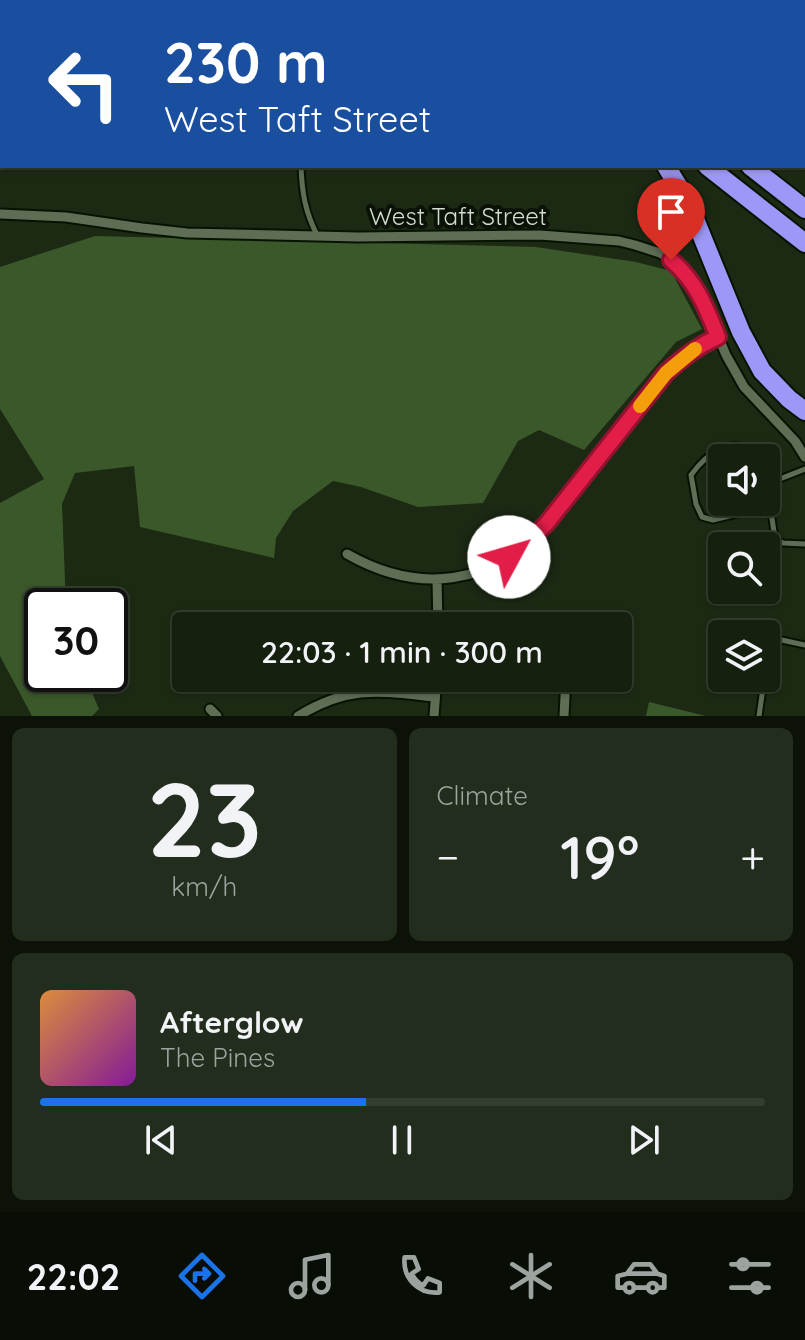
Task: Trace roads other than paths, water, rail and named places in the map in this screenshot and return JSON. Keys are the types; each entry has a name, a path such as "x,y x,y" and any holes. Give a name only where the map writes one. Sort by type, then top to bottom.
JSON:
{"highway":[{"path":"667,168 688,202 741,332 762,371 805,411"},
{"path":"710,168 805,243"},
{"path":"753,168 805,209"}],"street":[{"name":"West Taft Street","path":"1,214 66,217 187,233 540,235 635,245 660,253 681,268 701,295 726,355 744,387 795,441 805,457"},
{"path":"347,554 390,573 437,580 473,574 500,562 525,545 547,523 666,373 691,351 718,337"},
{"path":"437,580 438,612"},
{"path":"298,716 347,694 377,691 435,697"},
{"path":"434,716 436,692"},
{"path":"564,716 565,692"}],"lane":[{"path":"301,168 302,195 317,236"},
{"path":"708,457 691,475 696,504 702,517 713,520 729,516"},
{"path":"780,478 805,469"},
{"path":"772,516 775,539 783,543 805,544"},
{"path":"780,640 805,645"},
{"path":"759,716 762,692"}]}
